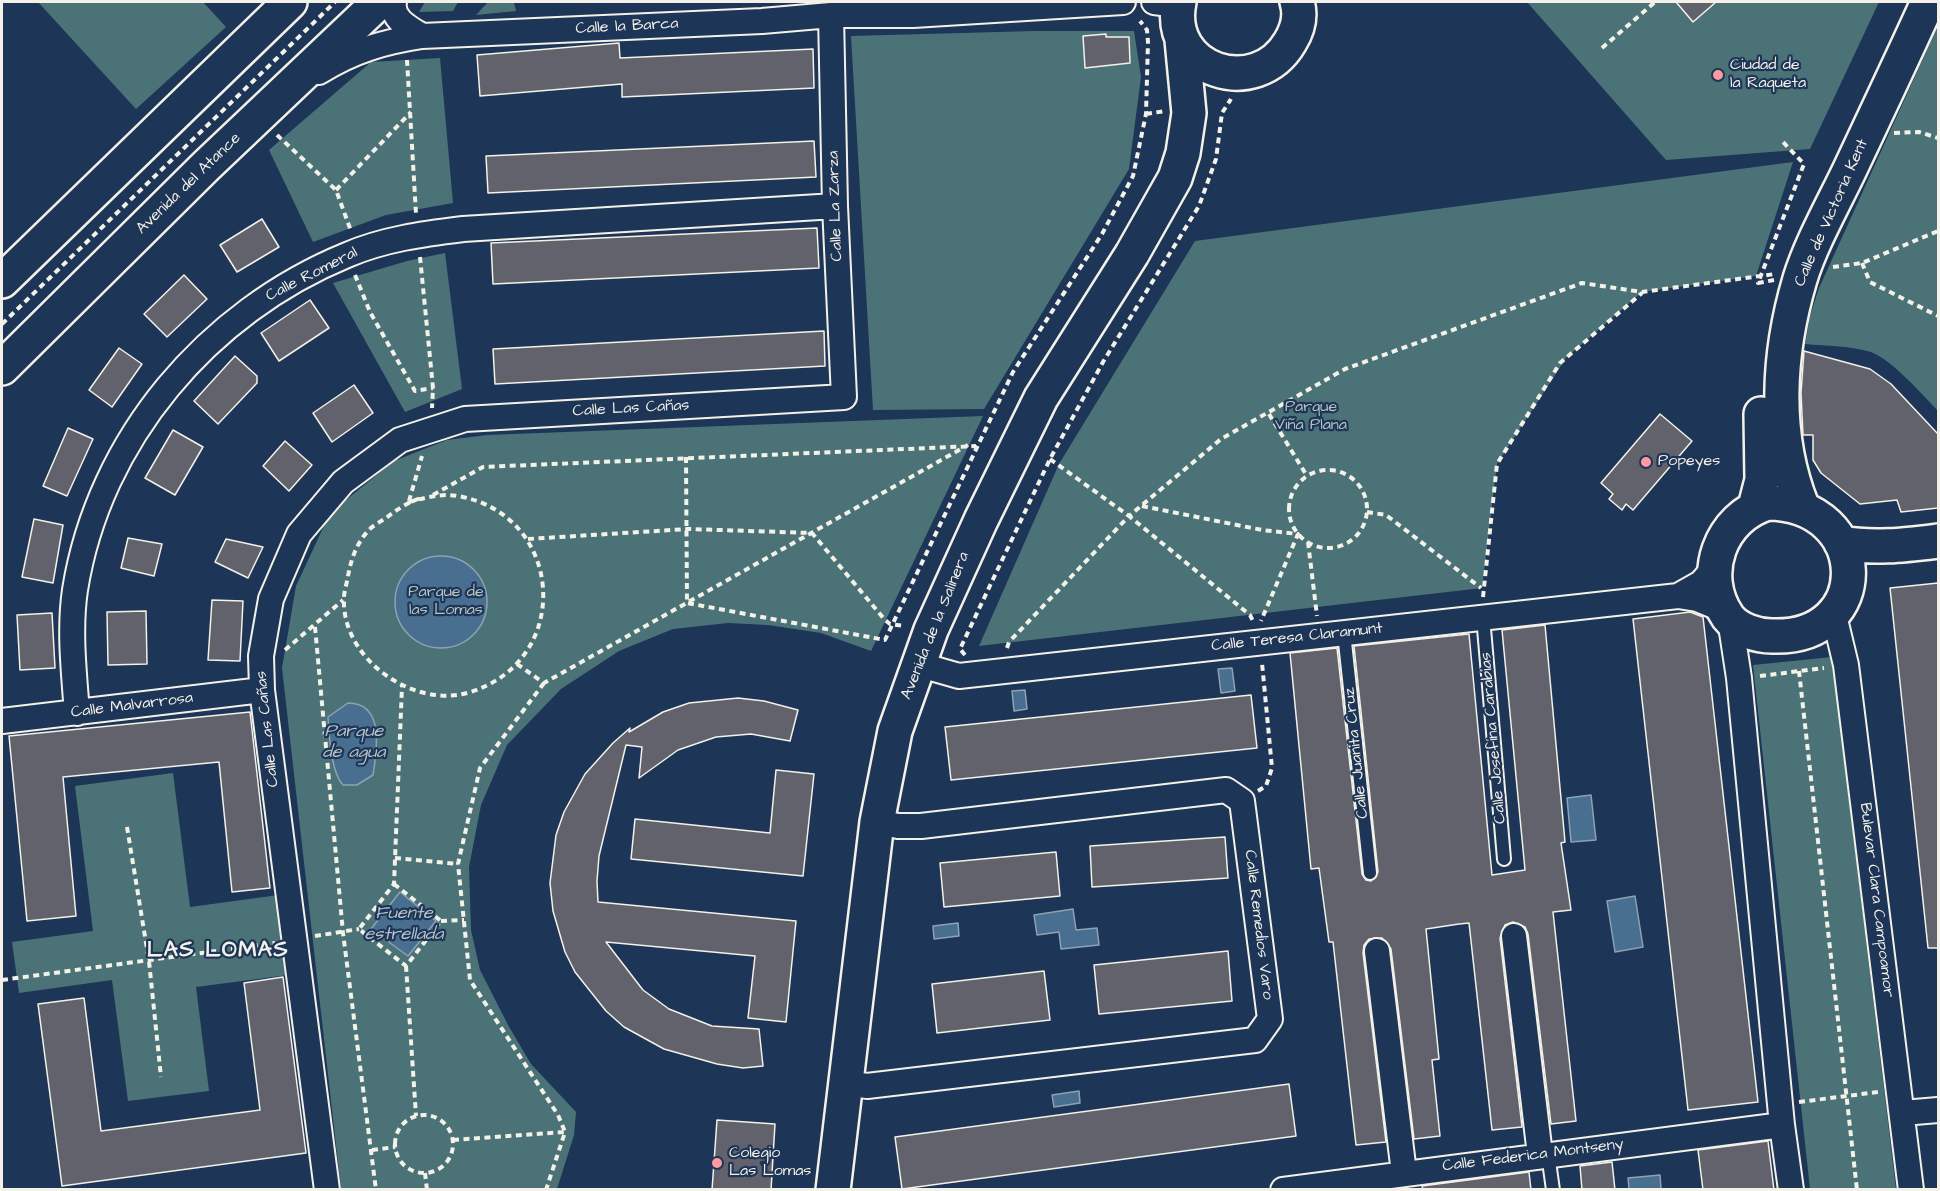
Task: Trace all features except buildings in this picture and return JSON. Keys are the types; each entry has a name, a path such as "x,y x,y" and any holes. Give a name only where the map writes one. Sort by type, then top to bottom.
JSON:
{"street":[{"path":"2,281 290,2"},
{"name":"Avenida del Atance","path":"2,368 206,166 379,2"},
{"path":"394,2 393,6 400,22 425,36"},
{"path":"762,21 779,2"},
{"name":"Calle la Barca","path":"793,2 813,13 831,15 851,11 868,2"},
{"name":"Calle de Victoria Kent","path":"1755,507 1762,480 1763,343 1779,275 1906,2"},
{"name":"Calle de Victoria Kent","path":"1802,506 1790,477 1785,451 1782,403 1785,344 1779,275 1867,134 1928,2"},
{"name":"Avenida de la Salinera","path":"833,1190 877,822 895,731 917,664 1041,398 1132,254 1175,178 1183,153 1189,112 1182,40 1170,3"},
{"path":"1182,40 1195,58 1227,83 1242,73 1258,70 1275,61 1294,36 1300,4"},
{"name":"Calle la Barca","path":"270,107 343,57 379,43 425,36 762,21 904,8 1129,10"},
{"name":"Calle La Zarza","path":"831,15 835,206 844,397"},
{"name":"Avenida de la Salinera","path":"1189,112 1197,93 1227,83"},
{"name":"Calle Romeral","path":"77,713 73,647 75,590 96,509 135,430 187,364 251,307 286,284 348,254 418,235 463,229 835,206"},
{"name":"Calle Las Cañas","path":"327,1190 262,690 261,656 271,599 299,534 343,482 400,440 465,419 844,397"},
{"path":"1727,614 1758,635 1788,637 1820,625 1844,597 1849,583 1847,557 1841,543 1830,528 1802,506 1768,503 1755,507 1730,529 1719,547 1714,568 1727,614 1739,678 1791,1190"},
{"path":"1841,543 1874,548 1938,541"},
{"path":"1849,583 1884,568 1938,562"},
{"name":"Calle Teresa Claramunt","path":"1678,596 1701,583 1714,568"},
{"name":"Calle Teresa Claramunt","path":"917,664 959,676 1678,596 1697,599 1727,614"},
{"name":"Bulevar Clara Campoamor","path":"1833,611 1846,665 1911,1190"},
{"name":"Calle Malvarrosa","path":"2,721 262,690"},
{"name":"Calle Remedios Varo","path":"845,1083 867,1086 1255,1040 1270,1019 1242,801 1226,790 921,826 898,826 877,822"},
{"path":"1514,936 1544,1155"},
{"path":"1377,951 1408,1178"},
{"path":"1901,1102 1938,1110"},
{"name":"Calle Federica Montseny","path":"1284,1189 1408,1178 1782,1115"}],"lane":[{"name":"Calle Josefina Carabias","path":"1483,617 1504,859"},
{"name":"Calle Juanita Cruz","path":"1344,633 1370,873"},
{"path":"1544,1155 1552,1190"}],"path":[{"path":"2,324 335,2"},
{"path":"1602,48 1655,2"},
{"path":"687,603 885,640 890,624 1013,372 1102,234 1133,176 1146,114 1148,42 1143,23 1129,10"},
{"path":"409,502 430,430 433,388 418,235 412,112 406,52 429,51 425,36"},
{"path":"974,658 966,658 960,649 1050,459 1103,362 1199,206 1216,159 1222,113 1227,102 1227,83"},
{"path":"270,107 336,190 352,235 362,231"},
{"path":"336,190 412,112"},
{"path":"1867,134 1920,132 1938,138"},
{"path":"1779,275 1804,164 1783,142"},
{"path":"1005,656 1009,642 1142,505 1221,439 1269,414 1345,369 1582,283 1642,292 1862,263 1938,231"},
{"path":"1862,263 1870,282 1938,316"},
{"path":"352,267 370,312 415,391 433,388"},
{"path":"1367,512 1386,515 1482,588 1497,464 1560,363 1642,292"},
{"path":"1269,414 1307,476"},
{"path":"546,1190 565,1132 558,1115 470,980 458,864 480,768 544,683 969,445"},
{"path":"432,496 483,467 976,446"},
{"path":"686,458 687,603"},
{"path":"1050,459 1129,516"},
{"path":"1328,471 1348,475 1359,485 1365,497 1367,512 1364,524 1356,536 1346,543 1333,547 1308,542 1298,534 1289,510 1297,485 1307,476 1328,471"},
{"path":"409,502 432,496 458,495 498,510 528,539 542,573 545,602 535,638 517,664 486,686 464,693 430,695 402,686 369,662 349,627 344,599 352,556 368,530 409,502 421,498"},
{"path":"1142,505 1262,530 1298,534"},
{"path":"528,539 688,529 812,533 890,624 932,630"},
{"path":"1258,628 1298,534"},
{"path":"1308,542 1318,621"},
{"path":"285,650 315,627 344,599"},
{"path":"315,627 343,933 376,1190"},
{"path":"517,664 544,683"},
{"path":"1739,678 1846,665"},
{"path":"1799,671 1857,1190"},
{"path":"2,980 149,961 359,929 394,884 402,686"},
{"path":"127,827 149,961 161,1077"},
{"path":"395,858 458,864"},
{"path":"394,884 441,921 464,920"},
{"path":"416,1116 406,966 441,921"},
{"path":"359,929 406,966"},
{"path":"1782,1115 1848,1096 1901,1102"},
{"path":"428,1115 440,1119 449,1128 453,1140 452,1152 446,1163 437,1170 425,1173 405,1166 395,1147 400,1128 416,1116 428,1115"},
{"path":"453,1140 565,1132"},
{"path":"372,1150 395,1147"},
{"path":"425,1173 427,1190"}],"green space":[{"path":"38,2 203,2 226,27 136,109"},
{"path":"425,2 458,2 453,11 419,12"},
{"path":"488,2 514,2 516,11 476,15"},
{"name":"Ciudad de la Raqueta","path":"1527,2 1879,2 1810,149 1666,160"},
{"path":"1938,26 1938,411 1906,378 1879,356 1855,348 1805,344 1810,316 1819,288"},
{"path":"1134,31 1141,77 1129,169 984,409 873,410 851,36"},
{"path":"440,58 453,203 386,215 313,242 269,150 371,62"},
{"name":"Parque Viña Plana","path":"1793,162 1756,276 1642,292 1566,358 1497,464 1482,588 979,646 1059,464 1195,241"},
{"path":"445,253 462,389 405,412 333,283 407,261"},
{"name":"Parque de las Lomas","path":"983,416 871,651 821,633 768,625 728,623 673,629 619,651 561,689 507,745 481,805 469,867 471,930 480,970 508,1025 531,1064 576,1112 574,1135 557,1189 341,1189 282,668 296,586 330,513 394,461 447,440 487,435"},
{"path":"1832,657 1896,1189 1810,1189 1753,665"},
{"path":"173,773 190,907 286,894 296,974 196,987 209,1091 128,1101 112,980 19,993 12,942 93,931 75,786"}],"water":[{"path":"441,556 459,559 474,569 484,584 487,602 484,620 474,635 459,645 441,648 423,645 408,635 398,620 395,602 398,584 408,569 423,559"},
{"path":"1232,668 1235,691 1221,693 1218,669"},
{"path":"1025,690 1027,709 1014,711 1012,691"},
{"name":"Parque de agua","path":"348,703 360,705 368,711 376,730 373,775 357,785 343,785 339,779 333,763 330,743 328,717"},
{"path":"1591,795 1596,840 1571,842 1567,798"},
{"name":"Fuente estrellada","path":"400,892 436,921 408,956 371,929"},
{"path":"1635,896 1643,947 1615,952 1607,901"},
{"path":"1073,909 1076,930 1097,928 1099,945 1061,949 1059,932 1037,935 1034,915"},
{"path":"958,923 959,936 934,939 933,926"},
{"path":"1079,1091 1080,1103 1054,1107 1052,1095"},
{"path":"1660,1175 1661,1189 1629,1189 1628,1178"}],"place":[{"name":"Ciudad de la Raqueta","path":"1718,75"},
{"name":"Popeyes","path":"1646,462"},
{"name":"Colegio Las Lomas","path":"717,1163"}],"district":[{"name":"LAS LOMAS","path":"218,951"}]}
